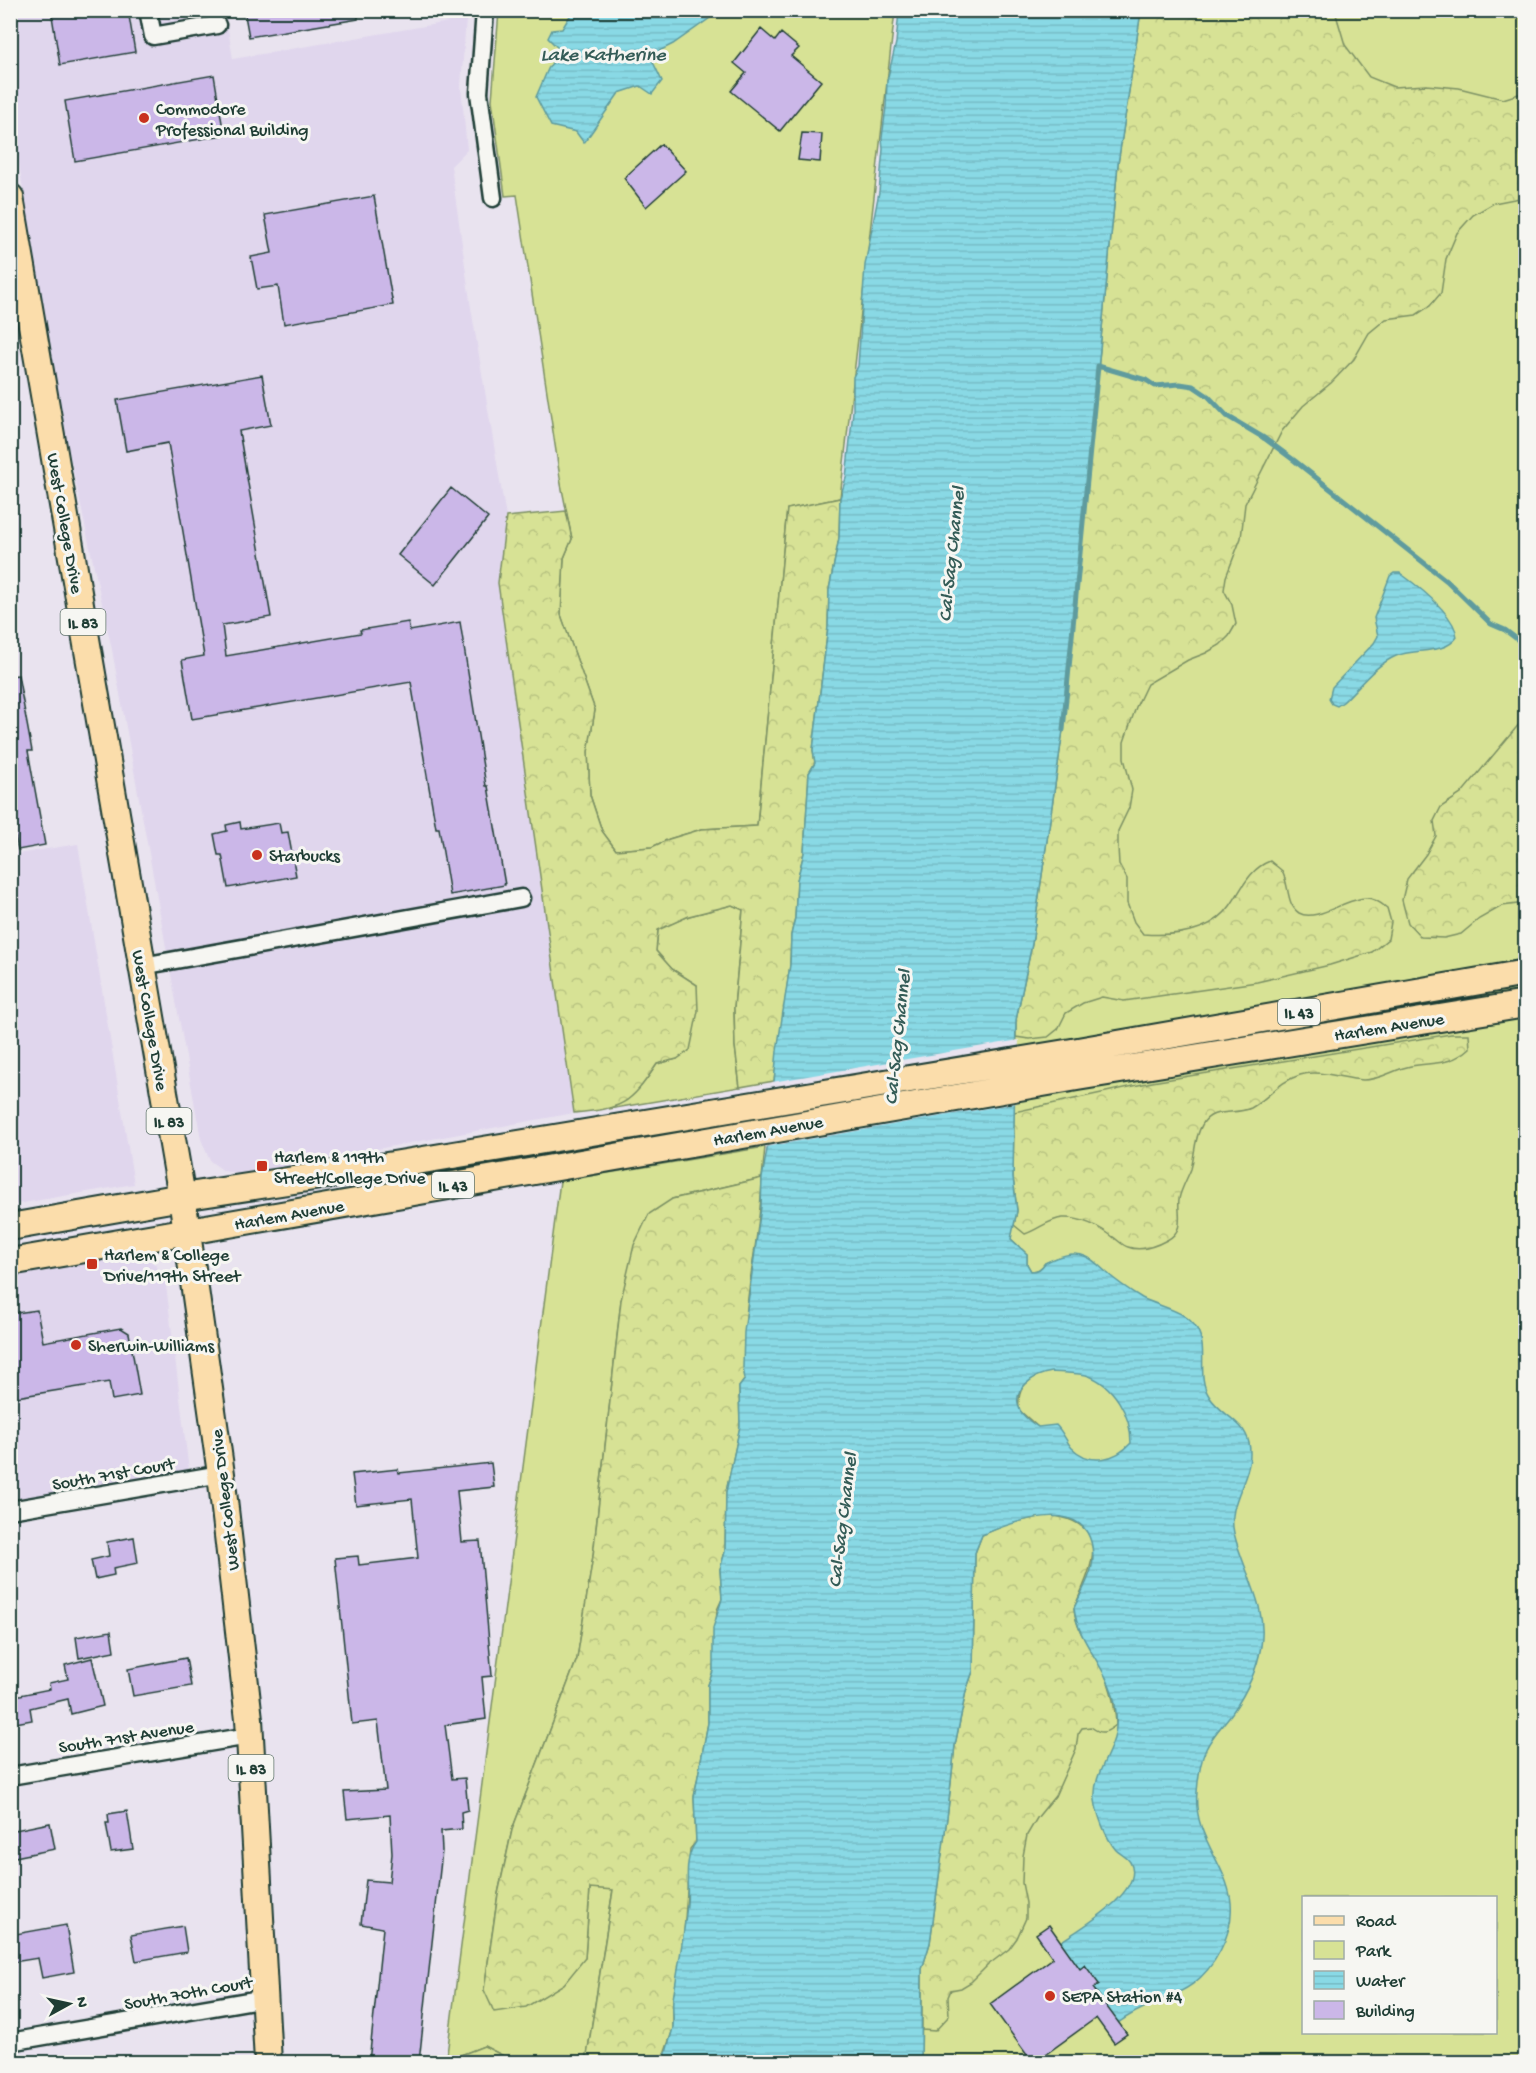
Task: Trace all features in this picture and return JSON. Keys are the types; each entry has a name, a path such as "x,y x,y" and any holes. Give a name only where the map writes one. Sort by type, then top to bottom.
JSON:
{"main road":[{"name":"West College Drive","path":"10,197 182,1197 222,1474 248,1708 268,2062"},
{"name":"Harlem Avenue","path":"10,1227 1072,1052 1526,973"},
{"name":"Harlem Avenue","path":"10,1262 1077,1077 1526,1004"}],"street":[{"path":"148,10 153,36 218,25"},
{"path":"485,10 479,93 493,198"},
{"path":"142,966 521,898"},
{"name":"South 71st Court","path":"10,1510 222,1474"},
{"name":"South 71st Avenue","path":"10,1776 249,1736"},
{"name":"South 70th Court","path":"10,2042 265,1998"}],"shaded area":[{"path":"10,11 225,11 233,59 466,19 461,86 467,150 451,166 471,308 506,517 498,583 574,1113 240,1174 224,1171 210,1161 201,1139 112,650 54,382 11,115"},
{"path":"78,844 134,1184 11,1205 11,855"},
{"path":"126,1252 142,1256 156,1265 166,1285 189,1471 11,1501 11,1271"}],"green space":[{"path":"499,11 895,11 840,498 787,509 757,826 702,829 652,847 616,850 602,831 590,795 588,752 595,710 561,615 564,558 572,539 561,484 517,195 505,196 492,100"},
{"path":"1141,11 1525,11 1525,2062 921,2062 922,2004 1038,1427 1019,1410 1019,1397 1026,1383 1042,1373 1060,1257 1045,1263 1036,1271 1031,1271 1027,1264 1027,1254 1011,1239 1016,1020 1063,730 1118,164"},
{"path":"1141,11 1335,11 1345,45 1369,77 1394,87 1426,85 1459,88 1503,99 1525,92 1525,197 1494,203 1473,215 1457,233 1446,259 1441,293 1430,306 1416,315 1386,319 1369,333 1354,359 1331,383 1303,406 1282,431 1245,504 1241,538 1226,577 1224,590 1232,605 1236,624 1220,645 1188,660 1147,684 1124,742 1124,758 1132,790 1129,808 1118,831 1119,864 1127,879 1127,903 1134,922 1143,934 1190,931 1212,922 1230,906 1251,874 1270,861 1284,875 1290,899 1299,913 1314,915 1358,899 1372,899 1387,908 1391,922 1388,939 1372,952 1330,965 1257,982 1124,1001 1102,997 1083,1003 1066,1013 1058,1029 1048,1037 1029,1039 1016,1037 1016,1020 1032,944 1063,730 1118,164"},
{"path":"840,498 839,538 829,590 828,627 813,750 815,763 809,773 804,853 797,880 790,965 774,1081 740,1087 735,1046 734,1008 743,910 732,905 689,916 658,930 656,951 672,969 697,985 698,1011 690,1050 677,1059 657,1064 639,1089 623,1102 604,1109 574,1113 498,583 506,517 566,511 572,539 564,558 561,615 595,710 588,752 590,795 602,831 616,850 652,847 702,829 757,826 787,509"},
{"path":"1525,717 1525,903 1502,906 1479,919 1461,934 1444,938 1421,937 1408,923 1402,900 1407,879 1436,836 1434,821 1441,807 1461,794"},
{"path":"732,905 743,909 734,1008 735,1046 740,1087 609,1109 625,1101 636,1091 657,1064 677,1059 697,985 672,969 656,951 658,929 689,916"},
{"path":"1451,1034 1469,1034 1470,1048 1449,1061 1405,1067 1370,1080 1308,1073 1292,1078 1251,1108 1211,1115 1206,1119 1197,1135 1191,1169 1180,1195 1177,1231 1173,1236 1158,1244 1143,1249 1128,1247 1096,1226 1069,1218 1053,1220 1025,1234 1014,1225 1017,1211 1013,1177 1014,1112 1152,1082"},
{"path":"765,1147 762,1178 672,1199 621,1300 593,1556 577,1659 512,1830 498,1894 484,1990 585,1958 590,1888 613,1889 586,2062 515,2062 484,2046 461,2055 454,2062 446,2062 560,1181"},
{"path":"762,1178 746,1322 745,1379 739,1387 740,1427 726,1492 725,1552 720,1569 722,1599 717,1610 713,1671 708,1685 708,1723 694,1797 696,1842 690,1849 683,1947 673,2001 673,2029 665,2052 665,2062 586,2062 613,1890 590,1888 585,1958 564,1984 526,2007 494,2012 484,1990 498,1894 512,1830 577,1659 593,1556 621,1300 634,1245 649,1214 672,1199"},
{"path":"1049,1515 1069,1520 1083,1527 1090,1537 1093,1549 1091,1563 1074,1608 1075,1616 1109,1685 1116,1725 1104,1732 1091,1727 1082,1728 1078,1734 1076,1749 1055,1796 1027,1835 1023,1856 1022,1883 1026,1918 1017,1938 1009,1949 971,1982 961,1988 951,1990 948,1997 949,2016 935,2031 922,2030 922,1969 930,1943 955,1745 966,1691 973,1671 975,1553 982,1535 1010,1523"},
{"path":"484,2046 515,2062 454,2062 461,2055"}],"water":[{"name":"Lake Katherine","path":"573,11 720,11 673,44 657,52 652,60 662,81 652,94 640,86 619,93 584,143 576,132 551,126 536,97 548,69 560,50 548,38 552,30 562,29"},
{"name":"Cal-Sag Channel","path":"899,11 1141,11 1118,164 1063,730 1032,944 1016,1020 1013,1177 1017,1211 1011,1239 1027,1254 1027,1264 1031,1271 1036,1271 1045,1263 1060,1257 1071,1254 1082,1255 1142,1298 1186,1317 1197,1329 1200,1337 1203,1380 1209,1396 1237,1423 1249,1443 1248,1466 1234,1510 1233,1521 1238,1547 1258,1603 1262,1631 1261,1646 1254,1673 1246,1690 1206,1749 1197,1792 1198,1813 1203,1833 1227,1886 1231,1905 1229,1926 1220,1951 1199,1979 1187,1988 1133,2013 1118,2023 1093,1988 1098,1985 1085,1966 1080,1969 1060,1942 1095,1919 1120,1897 1129,1885 1133,1873 1130,1862 1116,1850 1105,1833 1095,1800 1098,1778 1114,1739 1116,1719 1112,1691 1081,1633 1074,1608 1091,1570 1093,1557 1089,1537 1080,1524 1067,1518 1050,1516 1032,1518 982,1535 975,1553 973,1671 966,1691 955,1745 930,1943 922,1969 921,2062 665,2062 673,2027 673,1999 683,1940 689,1856 696,1842 694,1797 708,1723 708,1685 713,1671 713,1628 722,1599 720,1569 725,1552 726,1492 740,1426 739,1387 745,1379 744,1332 761,1207 762,1178 768,1144 777,1051 790,965 797,880 804,853 809,773 815,763 813,750 828,627 829,590 839,538 840,498 846,478 853,411 853,377 858,366 865,265 879,192 887,81 896,43","holes":["1052,1372 1086,1375 1105,1385 1113,1393 1124,1412 1131,1443 1110,1457 1095,1459 1079,1454 1072,1448 1056,1425 1038,1427 1025,1417 1018,1402 1021,1389 1032,1379"]},
{"path":"1400,573 1416,585 1443,610 1455,628 1457,637 1452,643 1437,649 1403,654 1388,660 1343,702 1337,706 1332,704 1329,699 1332,687 1378,636 1374,618 1390,576"}],"pier":[{"path":"1019,1040 1017,1103 765,1147 772,1082"}],"building":[{"path":"51,10 128,10 135,52 60,65"},
{"path":"244,10 358,10 358,19 249,37"},
{"path":"761,29 775,41 781,33 799,48 791,56 821,81 780,131 731,91 746,73 734,63"},
{"name":"Commodore Professional Building","path":"214,75 224,135 75,161 65,101"},
{"path":"802,133 822,134 820,162 798,160"},
{"path":"661,144 686,171 646,207 624,178"},
{"path":"374,196 393,305 284,324 278,286 257,289 251,257 272,253 265,215"},
{"path":"262,375 271,425 239,431 271,617 222,625 226,656 361,633 360,630 408,622 410,631 460,622 486,786 488,786 505,885 450,895 411,682 192,719 182,660 204,656 168,443 126,451 117,400"},
{"path":"451,488 488,518 435,585 398,555"},
{"path":"18,675 32,751 28,751 45,845 18,850 10,809 10,676"},
{"name":"Starbucks","path":"240,822 241,829 279,823 281,833 288,832 296,876 228,888 222,855 218,855 214,834 227,831 226,825"},
{"path":"37,1310 43,1342 121,1328 129,1333 140,1395 112,1400 109,1382 10,1398 10,1314"},
{"path":"491,1463 494,1487 457,1491 462,1542 480,1541 492,1676 482,1677 486,1719 445,1725 452,1779 465,1778 468,1810 461,1812 462,1829 441,1831 442,1851 419,2062 369,2062 383,1928 361,1924 366,1880 389,1882 392,1854 390,1815 347,1819 344,1792 386,1790 378,1721 352,1724 335,1558 358,1556 359,1565 418,1558 412,1499 356,1505 352,1474 398,1469 399,1473"},
{"path":"134,1537 138,1563 113,1568 114,1575 95,1579 91,1560 109,1556 107,1542"},
{"path":"111,1631 114,1651 79,1658 76,1637"},
{"path":"92,1658 103,1706 71,1714 68,1699 30,1708 32,1720 10,1724 10,1697 50,1689 49,1683 68,1679 65,1665"},
{"path":"186,1658 191,1686 133,1696 128,1669"},
{"path":"127,1811 133,1849 111,1852 106,1823 109,1823 108,1814"},
{"path":"50,1823 55,1849 10,1858 10,1831"},
{"path":"66,1925 74,1972 42,1978 38,1958 14,1962 10,1935"},
{"name":"SEPA Station #4","path":"1049,1925 1080,1969 1085,1965 1099,1984 1093,1988 1127,2034 1114,2043 1096,2018 1032,2062 990,2004 1053,1958 1036,1934"},
{"path":"183,1926 187,1952 136,1961 131,1935"}],"waterway":[{"path":"1063,730 1098,366 1146,380 1155,386 1180,384 1193,386 1208,396 1227,416 1264,438 1295,461 1447,581 1491,624 1505,630 1526,646"}],"place":[{"name":"Commodore Professional Building","path":"144,118"},
{"name":"Starbucks","path":"257,855"},
{"name":"Harlem & 119th Street/College Drive","path":"262,1166"},
{"name":"Harlem & College Drive/119th Street","path":"92,1264"},
{"name":"Sherwin-Williams","path":"76,1345"},
{"name":"SEPA Station #4","path":"1050,1996"}]}
